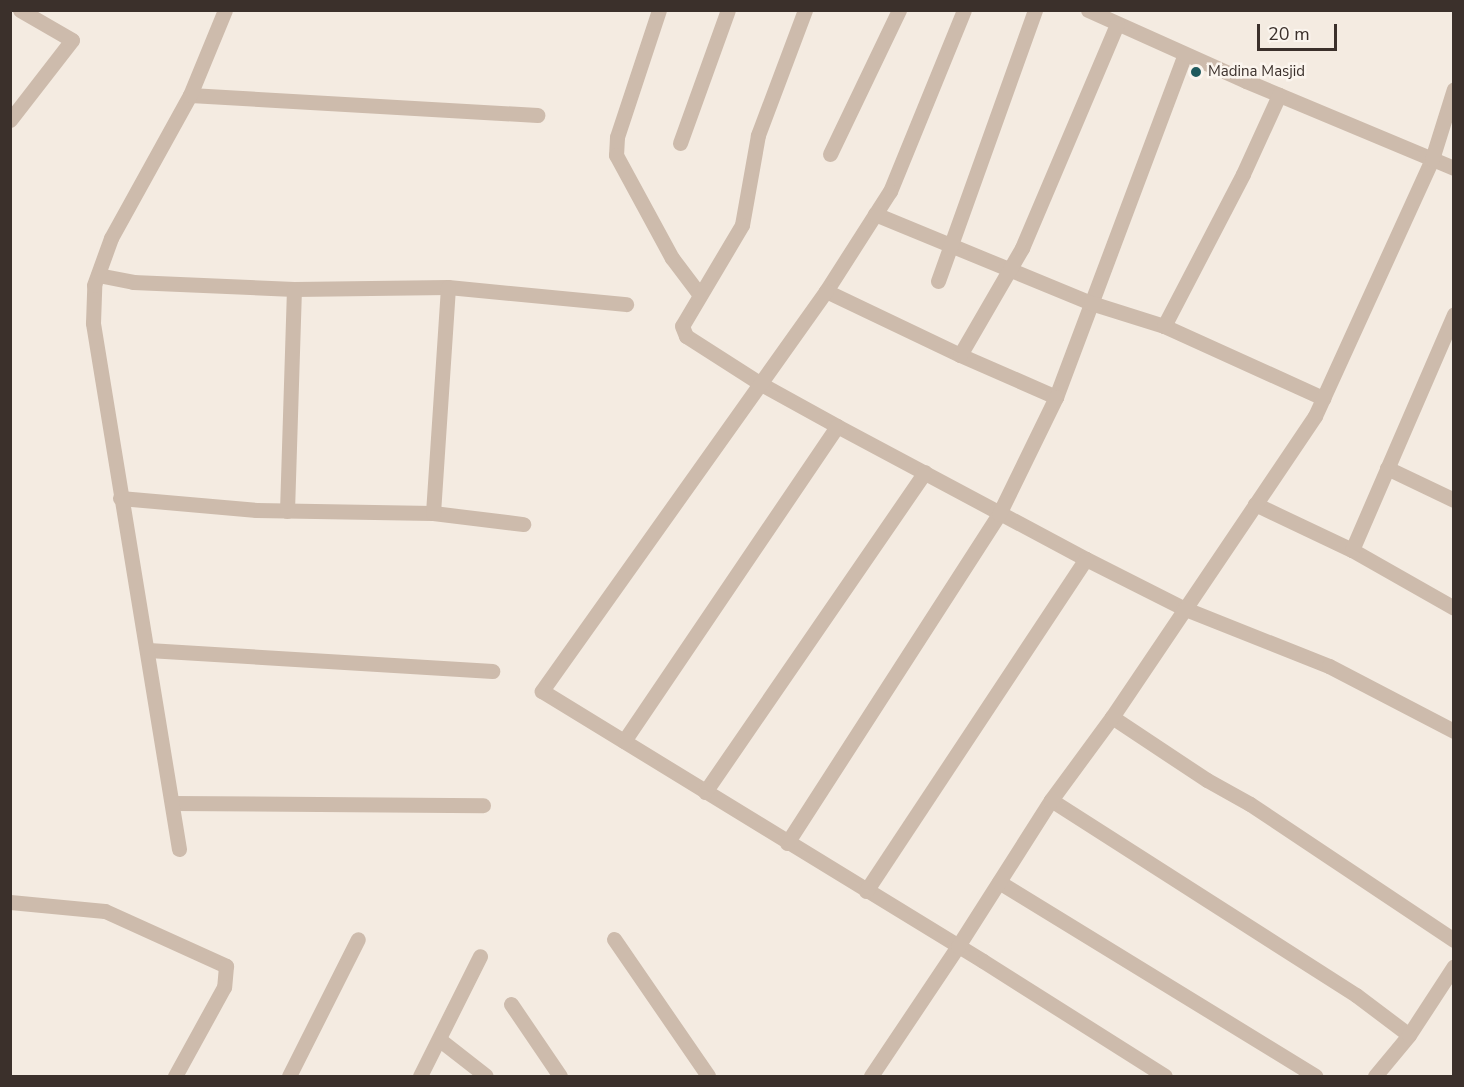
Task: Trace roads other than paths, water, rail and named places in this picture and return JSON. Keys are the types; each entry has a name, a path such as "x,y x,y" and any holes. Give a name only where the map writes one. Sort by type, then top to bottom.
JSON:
{"street":[{"path":"10,120 72,40 20,10"},
{"path":"179,849 93,323 94,285 111,238 190,95 225,10"},
{"path":"658,10 617,137 616,155 672,258 700,295"},
{"path":"680,143 728,10"},
{"path":"805,10 758,135 742,225 682,326 682,331 686,336 761,384 1086,559 1183,608 1329,666 1454,731"},
{"path":"830,154 899,10"},
{"path":"964,10 890,190 826,291 542,691 958,946 1165,1077"},
{"path":"938,281 1035,10"},
{"path":"1088,10 1279,95 1454,168"},
{"path":"960,355 1022,248 1117,24"},
{"path":"787,843 999,514 1056,397 1185,54"},
{"path":"871,1077 1051,800 1112,717 1183,608 1315,416 1432,159 1454,89"},
{"path":"190,95 265,102 537,115"},
{"path":"1164,326 1243,174 1279,95"},
{"path":"875,214 1091,303 1164,326 1323,398"},
{"path":"98,275 133,282 294,289 448,287 626,304"},
{"path":"434,513 448,287"},
{"path":"287,511 294,289"},
{"path":"826,291 960,355 1056,397"},
{"path":"1352,550 1454,314"},
{"path":"624,741 837,426"},
{"path":"1387,468 1454,500"},
{"path":"705,792 925,472"},
{"path":"120,498 287,511 434,513 523,524"},
{"path":"1255,504 1352,550 1454,608"},
{"path":"866,891 1086,559"},
{"path":"148,650 492,671"},
{"path":"1112,717 1207,780 1250,804 1454,940"},
{"path":"1051,800 1356,994 1409,1035"},
{"path":"172,803 483,804"},
{"path":"999,882 1315,1077"},
{"path":"10,902 105,911 226,966 224,987 175,1077"},
{"path":"289,1077 358,939"},
{"path":"614,939 708,1077"},
{"path":"420,1077 480,956"},
{"path":"1375,1077 1409,1035 1454,966"},
{"path":"511,1004 560,1077"},
{"path":"440,1040 486,1077"}],"place":[{"name":"Madina Masjid","path":"1196,72"}]}
